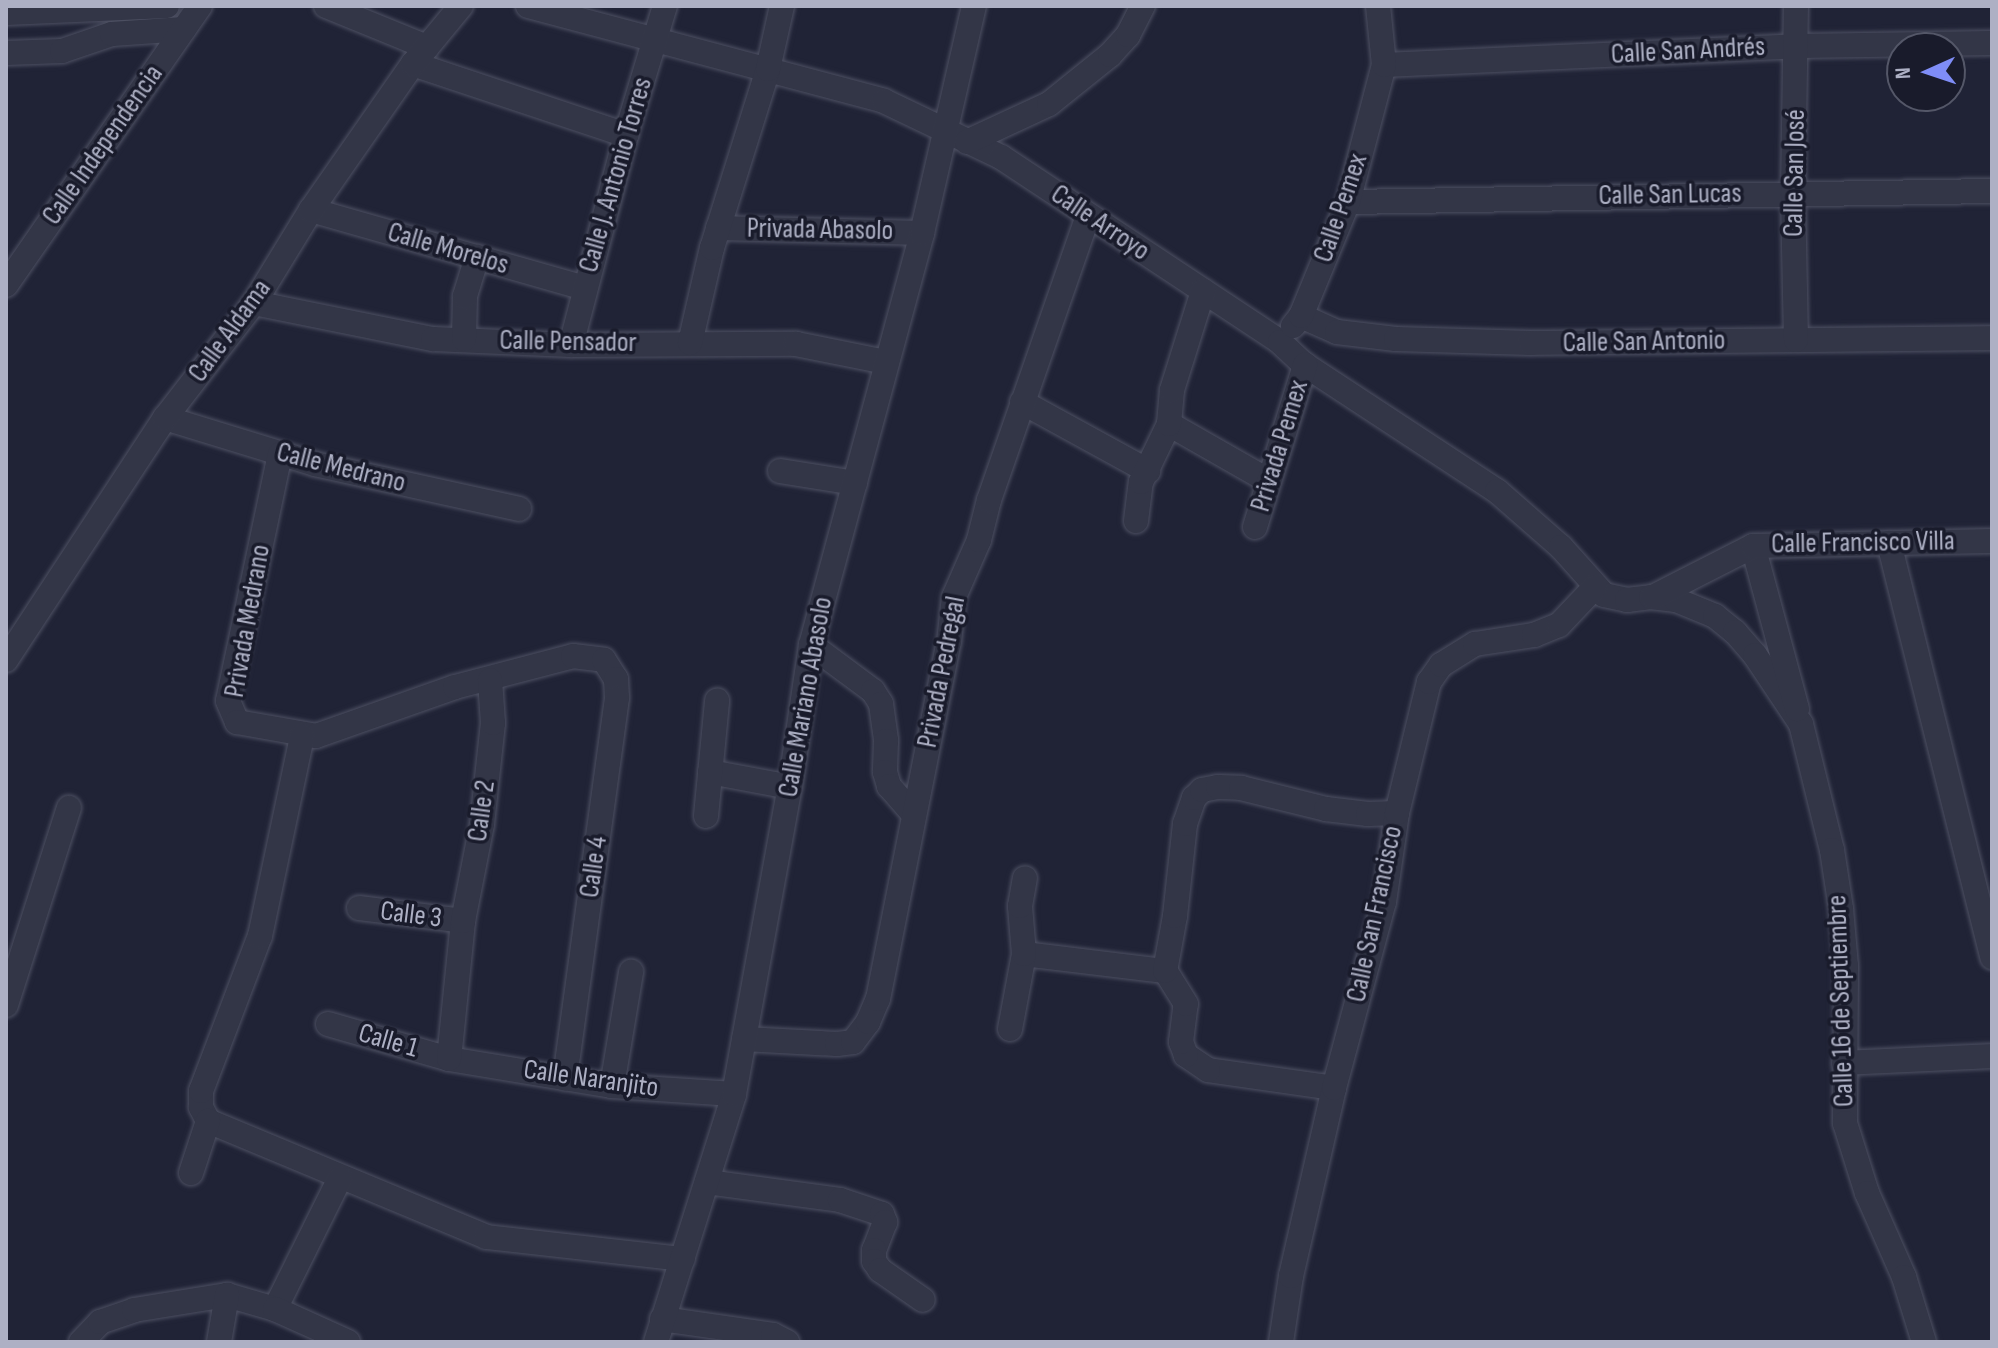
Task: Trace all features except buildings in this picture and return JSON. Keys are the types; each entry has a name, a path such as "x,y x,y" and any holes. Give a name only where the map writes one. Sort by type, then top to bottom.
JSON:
{"street":[{"path":"6,13 167,6"},
{"name":"Calle Independencia","path":"6,285 200,6"},
{"path":"326,6 420,55 626,135"},
{"name":"Calle Aldama","path":"6,660 165,418 254,303 311,210 420,55 461,6"},
{"name":"Calle Arroyo","path":"528,6 884,101 1033,176 1088,216 1280,342 1305,365 1497,491 1561,547 1595,587"},
{"name":"Calle J. Antonio Torres","path":"571,345 626,135 665,6"},
{"path":"690,343 718,228 768,69 782,6"},
{"name":"Calle Mariano Abasolo","path":"659,1330 734,1094 790,787 811,645 922,233 957,137 974,6"},
{"path":"957,137 1049,104 1110,55 1128,35 1143,6"},
{"path":"1378,6 1384,65"},
{"name":"Calle San José","path":"1796,6 1793,192 1796,340"},
{"path":"6,53 62,51 112,34 184,29"},
{"name":"Calle San Andrés","path":"1384,65 1797,46 1992,43"},
{"name":"Calle Pemex","path":"1280,342 1301,316 1348,202 1384,65"},
{"name":"Calle San Lucas","path":"1348,202 1992,191"},
{"name":"Calle Morelos","path":"311,210 584,288"},
{"name":"Privada Pedregal","path":"744,1039 828,1044 853,1042 868,1022 878,999 949,642 954,597 979,540 1022,402 1088,216"},
{"name":"Privada Abasolo","path":"718,228 922,233"},
{"path":"464,339 465,296 477,257"},
{"path":"1136,521 1141,482 1169,424 1172,390 1203,291"},
{"name":"Calle Pensador","path":"254,303 410,336 571,345 796,344 885,362"},
{"name":"Calle San Antonio","path":"1301,316 1337,332 1396,339 1531,343 1992,338"},
{"name":"Privada Pemex","path":"1255,527 1305,365"},
{"path":"1022,402 1148,471"},
{"name":"Calle Medrano","path":"165,418 280,454 519,509"},
{"path":"1169,424 1269,481"},
{"name":"Privada Medrano","path":"280,454 228,701 237,722 302,736"},
{"path":"780,471 855,483"},
{"name":"Calle Francisco Villa","path":"1651,597 1753,546 1992,541"},
{"path":"1889,543 1992,957"},
{"path":"1753,546 1783,648 1801,724"},
{"name":"Calle 16 de Septiembre","path":"1595,587 1614,599 1651,597 1695,606 1715,616 1735,632 1755,655 1801,724 1832,850 1841,909 1846,966 1845,1123 1852,1149 1904,1277 1924,1342"},
{"name":"Calle San Francisco","path":"1281,1342 1291,1276 1334,1088 1384,902 1397,813 1422,701 1441,665 1475,644 1534,635 1559,625 1595,587"},
{"path":"811,645 873,691 881,704 886,741 885,772 889,786 913,814"},
{"name":"Calle 4","path":"490,680 552,659 582,656 604,660 616,679 617,698 565,1078"},
{"path":"191,1173 208,1121 200,1099 260,936 302,736 331,732 455,687 490,680"},
{"name":"Calle 2","path":"449,1059 463,921 482,824 493,723 490,680"},
{"path":"706,816 717,701"},
{"path":"710,772 790,787"},
{"path":"1334,1088 1222,1073 1195,1064 1186,1055 1181,1042 1186,1004 1165,971 1185,824 1189,807 1202,790 1241,788 1326,809 1368,814 1397,813"},
{"path":"6,1005 69,808"},
{"path":"1010,1029 1024,954 1020,906 1025,878"},
{"name":"Calle 3","path":"359,908 463,921"},
{"path":"1024,954 1165,971"},
{"path":"612,1086 631,972"},
{"name":"Calle 1","path":"328,1024 449,1059"},
{"path":"1844,1063 1992,1056"},
{"name":"Calle Naranjito","path":"449,1059 612,1086 734,1094"},
{"path":"208,1121 486,1237 683,1259"},
{"path":"275,1309 340,1178"},
{"path":"707,1182 840,1200 882,1214 885,1227 873,1255 877,1266 923,1300"},
{"path":"219,1342 227,1295"},
{"path":"81,1342 100,1322 134,1310 227,1295 275,1309 348,1342"},
{"path":"659,1330 773,1335 787,1341"}]}
